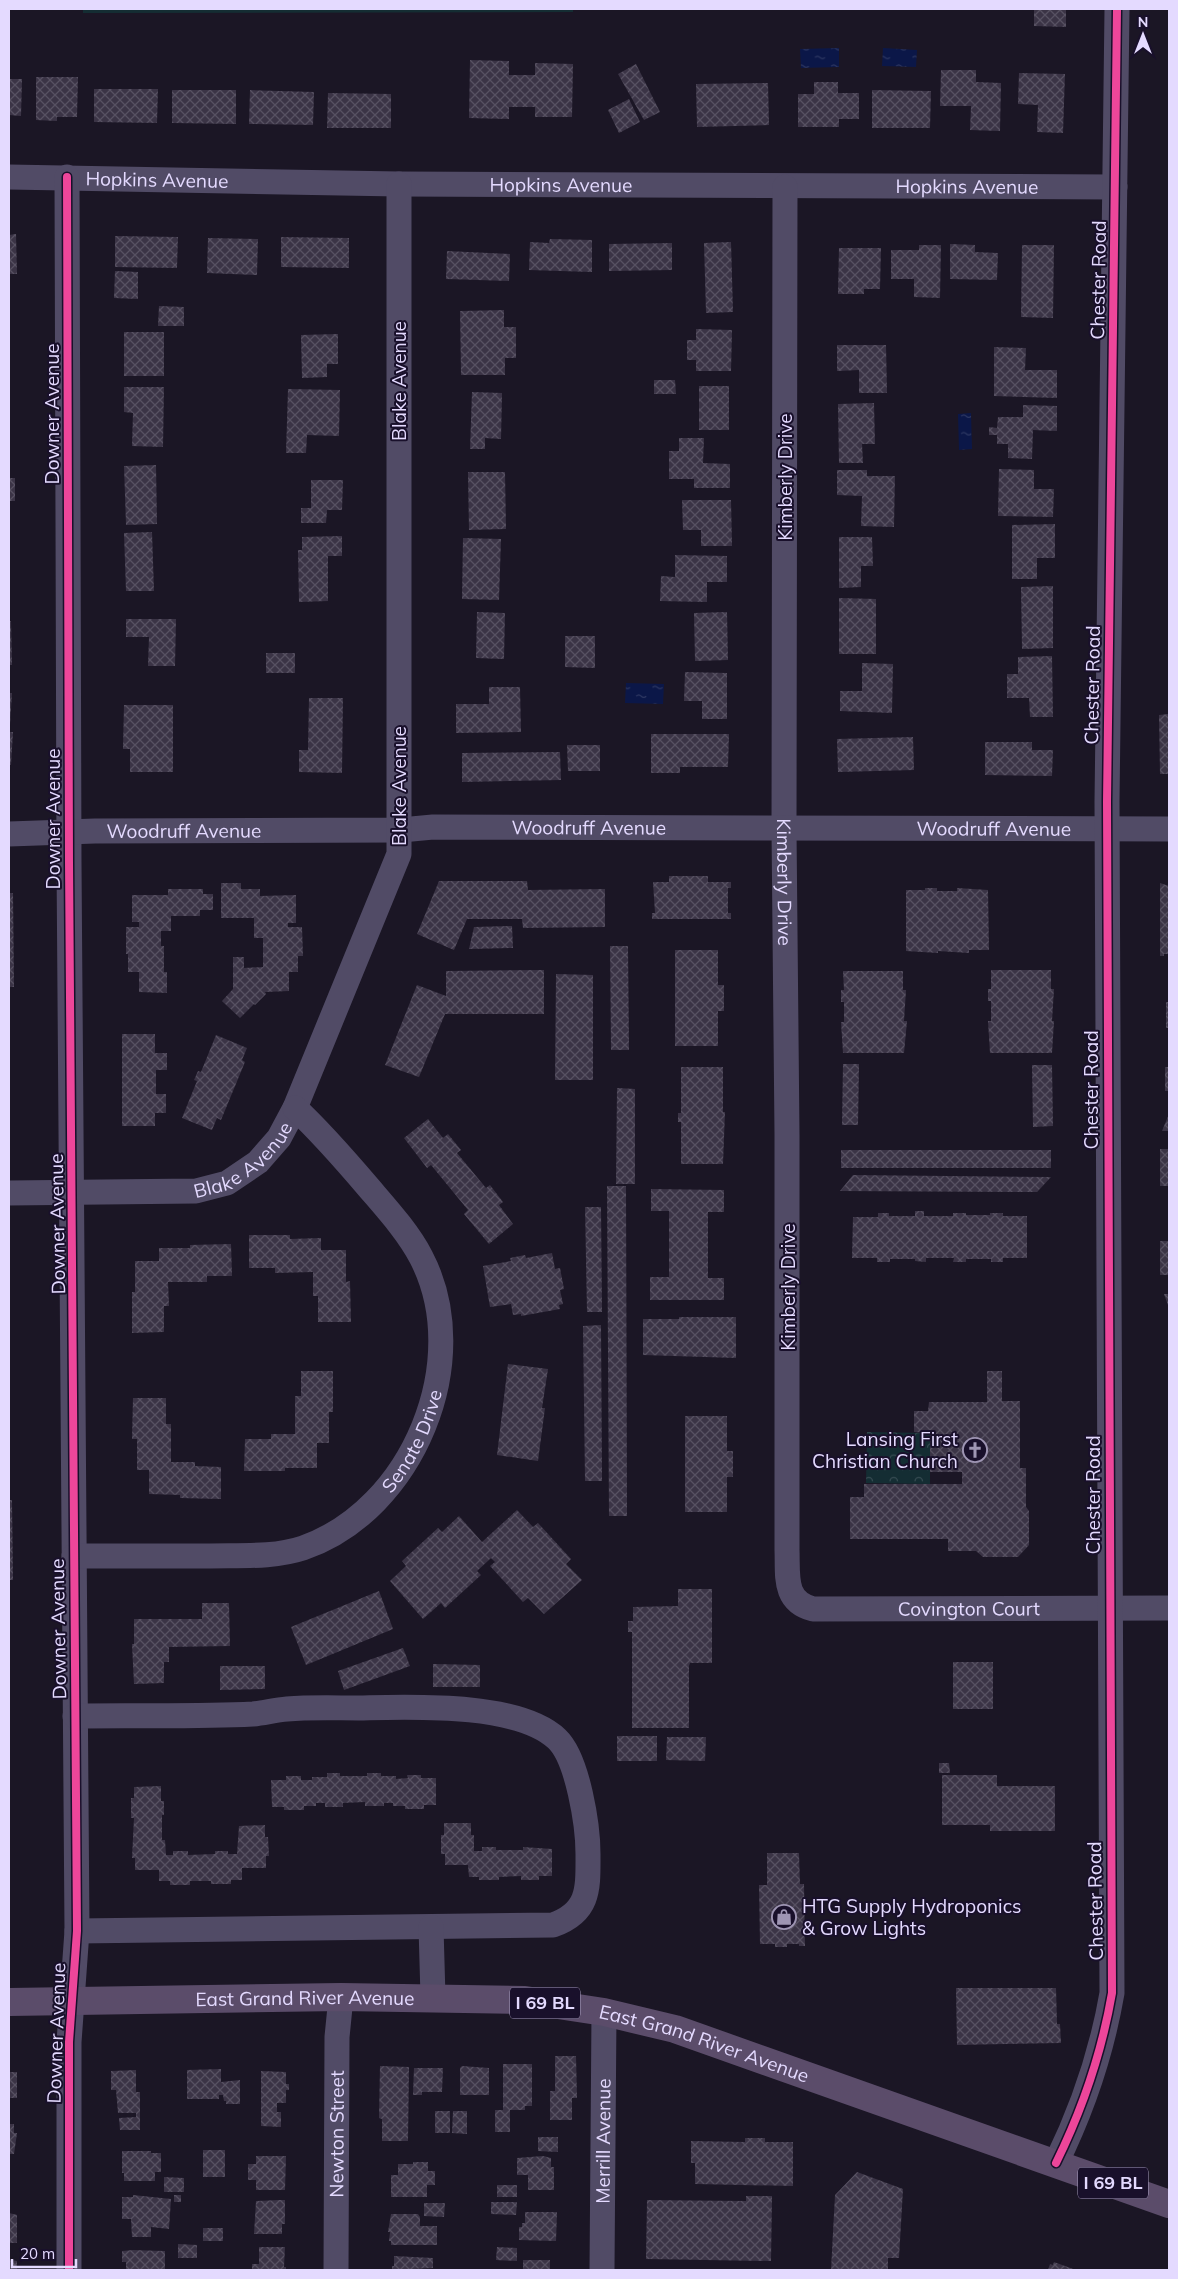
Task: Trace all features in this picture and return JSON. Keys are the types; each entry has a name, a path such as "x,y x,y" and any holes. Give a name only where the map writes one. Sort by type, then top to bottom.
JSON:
{"main road":[{"name":"East Grand River Avenue","path":"9,2002 433,1997 525,2000 604,2012 676,2029 1169,2204"}],"street":[{"name":"Chester Road","path":"1056,2163 1074,2127 1106,2027 1112,1993 1109,1609 1108,829 1117,9"},
{"name":"Hopkins Avenue","path":"9,177 399,184 1115,187"},
{"name":"Downer Avenue","path":"68,177 69,832 77,1931 69,2052 69,2270"},
{"name":"Blake Avenue","path":"9,1193 196,1190 227,1183 258,1162 279,1138 295,1108 400,854 399,184"},
{"name":"Kimberly Drive","path":"785,187 784,830 788,1578"},
{"name":"Woodruff Avenue","path":"9,834 105,830 401,830 433,827 784,830 1169,829"},
{"name":"Senate Drive","path":"74,1556 266,1555 303,1548 342,1529 367,1507 391,1484 415,1447 432,1406 437,1377 440,1329 433,1285 421,1256 390,1212 315,1126 295,1108"},
{"name":"Covington Court","path":"788,1578 790,1591 795,1600 804,1606 814,1609 1169,1608"},
{"path":"75,1716 255,1714 286,1709 436,1706 487,1713 521,1721 546,1731 564,1748 578,1786 588,1836 588,1879 585,1895 580,1907 569,1919 553,1925 77,1931"},
{"path":"431,1927 433,1997"},
{"name":"Newton Street","path":"336,2270 337,2037 341,1997"},
{"name":"Merrill Avenue","path":"602,2270 604,2012"}],"green space":[{"path":"83,9 573,9 573,12 83,13"},
{"path":"867,1432 930,1433 930,1484 866,1483"}],"water":[{"path":"839,48 839,67 801,68 800,49"},
{"path":"883,48 917,50 916,67 882,66"},
{"path":"971,413 972,449 959,450 958,414"},
{"path":"626,683 664,684 663,704 625,703"}],"building":[{"path":"1034,9 1066,9 1066,27 1034,26"},
{"path":"470,60 509,61 509,75 535,75 535,63 573,64 572,117 535,117 535,107 509,107 509,119 469,118"},
{"path":"636,64 660,112 644,120 618,74"},
{"path":"941,70 976,70 976,82 1001,83 1000,131 970,130 971,106 940,106"},
{"path":"1019,73 1065,74 1063,133 1037,132 1038,105 1018,104"},
{"path":"36,77 78,77 77,117 57,117 57,121 36,120"},
{"path":"9,79 22,79 21,116 9,115"},
{"path":"814,82 838,82 838,93 859,93 859,119 839,119 839,127 798,127 798,94 814,94"},
{"path":"768,83 769,125 697,127 696,84"},
{"path":"94,89 158,89 157,123 94,122"},
{"path":"172,90 236,90 236,124 172,123"},
{"path":"250,90 314,92 313,125 249,124"},
{"path":"872,90 931,91 930,128 872,128"},
{"path":"328,93 391,94 391,128 327,128"},
{"path":"629,99 640,122 619,133 608,110"},
{"path":"16,234 17,274 9,274 9,235"},
{"path":"115,236 178,237 177,268 115,267"},
{"path":"281,237 349,238 349,268 281,267"},
{"path":"208,238 258,239 257,275 207,273"},
{"path":"550,239 592,240 592,272 529,270 530,242 549,243"},
{"path":"731,242 733,312 706,313 704,243"},
{"path":"672,243 672,270 609,271 609,244"},
{"path":"950,244 975,245 975,252 998,253 997,280 950,279"},
{"path":"919,245 941,245 940,298 914,297 914,279 891,279 891,250 919,250"},
{"path":"1022,245 1054,245 1053,318 1021,317"},
{"path":"839,248 881,248 880,289 864,289 864,294 838,294"},
{"path":"447,251 510,254 509,281 446,279"},
{"path":"115,271 138,272 138,299 114,298"},
{"path":"159,306 184,307 184,326 158,326"},
{"path":"504,310 504,327 516,327 516,358 505,358 505,375 461,375 460,311"},
{"path":"696,329 732,330 731,371 696,371 696,360 687,360 687,340 696,340"},
{"path":"124,332 164,332 164,376 124,376"},
{"path":"338,334 338,364 327,364 327,377 302,378 301,335"},
{"path":"837,345 886,345 887,393 859,393 859,370 837,371"},
{"path":"994,347 1026,348 1025,370 1057,370 1057,398 994,396"},
{"path":"654,380 675,380 676,394 654,394"},
{"path":"699,386 729,386 729,430 699,430"},
{"path":"124,387 164,387 163,447 132,446 133,413 124,412"},
{"path":"288,389 340,390 339,436 307,435 306,453 286,453"},
{"path":"472,392 502,393 501,439 485,438 485,449 470,449"},
{"path":"874,403 875,444 862,444 863,463 839,463 838,404"},
{"path":"1023,405 1057,406 1057,431 1033,430 1032,459 1008,458 1008,444 997,444 997,435 989,435 989,427 997,428 998,417 1023,417"},
{"path":"679,438 704,438 703,463 730,464 730,488 694,488 694,479 669,479 669,451 679,451"},
{"path":"156,465 157,524 126,525 124,466"},
{"path":"999,469 1034,470 1034,489 1054,489 1053,517 998,516"},
{"path":"837,470 867,470 867,476 895,476 894,527 861,526 862,496 837,495"},
{"path":"468,472 505,472 506,529 469,530"},
{"path":"9,478 15,478 15,501 9,501"},
{"path":"311,480 343,480 342,510 327,510 326,523 301,523 301,508 311,508"},
{"path":"682,500 731,500 732,546 701,546 701,530 683,530"},
{"path":"1055,524 1055,558 1037,558 1037,579 1012,579 1012,525"},
{"path":"152,532 154,591 126,591 124,533"},
{"path":"342,536 342,556 328,556 328,601 299,602 298,550 302,550 302,537"},
{"path":"839,537 872,537 873,566 861,566 861,587 839,588"},
{"path":"463,538 501,539 499,600 462,599"},
{"path":"675,555 727,556 727,582 707,582 707,602 660,601 661,576 675,577"},
{"path":"1053,586 1053,648 1022,649 1021,587"},
{"path":"839,598 876,599 876,654 839,654"},
{"path":"477,612 505,613 504,659 476,658"},
{"path":"727,612 728,660 695,661 694,613"},
{"path":"126,619 176,619 175,666 148,666 149,637 126,637"},
{"path":"9,621 11,621 12,665 9,665"},
{"path":"565,636 595,636 595,668 565,667"},
{"path":"266,653 295,653 295,673 266,673"},
{"path":"1052,656 1053,717 1030,717 1029,698 1007,698 1007,674 1018,674 1018,657"},
{"path":"862,663 893,664 892,713 840,711 840,691 862,691"},
{"path":"685,672 727,673 727,719 702,719 702,701 684,701"},
{"path":"489,687 520,687 521,732 456,733 456,704 489,704"},
{"path":"9,693 12,693 10,725 9,725"},
{"path":"309,698 343,698 342,773 299,772 299,750 308,750"},
{"path":"124,705 173,705 173,772 130,772 130,749 123,749"},
{"path":"1169,714 1169,774 1160,774 1159,715"},
{"path":"9,732 13,732 11,765 9,765"},
{"path":"651,734 729,734 728,767 680,767 680,773 651,773"},
{"path":"913,737 914,770 838,772 837,739"},
{"path":"985,742 1032,742 1032,750 1053,750 1052,776 985,775"},
{"path":"567,745 600,745 600,771 568,771"},
{"path":"560,752 561,780 462,782 462,753"},
{"path":"669,876 708,876 708,882 731,882 731,888 728,888 728,913 731,913 731,919 652,919 652,913 655,913 653,882 669,882"},
{"path":"439,881 527,881 528,890 605,889 605,927 523,928 522,919 467,919 454,950 417,934"},
{"path":"221,883 241,883 241,889 260,889 260,896 296,895 296,923 288,923 288,927 302,927 303,956 298,956 298,972 289,972 289,991 265,992 266,994 240,1018 222,1001 233,989 233,957 244,957 244,968 263,967 263,938 254,938 254,918 221,918"},
{"path":"1160,883 1169,886 1169,954 1164,954 1164,956 1160,956"},
{"path":"925,888 937,888 937,891 957,891 957,888 988,890 989,950 969,950 969,953 906,951 906,890 925,890"},
{"path":"168,889 203,889 203,894 213,894 213,910 200,910 200,916 171,916 171,931 161,931 161,946 164,946 164,972 167,972 167,993 139,992 139,972 128,972 128,954 126,954 126,927 139,927 139,922 132,922 132,895 168,895"},
{"path":"9,893 13,893 14,987 9,987"},
{"path":"512,926 513,948 469,949 474,927"},
{"path":"610,946 628,946 629,1050 611,1050"},
{"path":"675,950 718,950 718,985 724,985 724,1011 718,1011 718,1046 675,1046"},
{"path":"544,970 544,1014 445,1014 419,1077 385,1065 417,985 446,996 446,971"},
{"path":"991,970 1051,970 1051,989 1054,989 1052,1053 990,1053 988,1021 991,1021 991,1001 988,1001 988,989 991,989"},
{"path":"843,971 903,971 903,990 906,990 904,1021 907,1021 904,1053 843,1053 841,1022 844,1022 844,1002 841,1002 841,990 844,990"},
{"path":"556,974 593,975 593,1080 555,1080"},
{"path":"1166,1002 1169,1002 1169,1028 1166,1028"},
{"path":"122,1034 155,1034 155,1053 167,1053 167,1070 156,1070 156,1094 166,1094 166,1113 155,1113 155,1126 122,1126"},
{"path":"216,1035 247,1048 242,1060 245,1062 221,1120 217,1118 212,1130 182,1118 197,1081 194,1080 198,1071 201,1072"},
{"path":"843,1064 859,1064 858,1125 842,1125"},
{"path":"1032,1065 1052,1065 1053,1126 1033,1127"},
{"path":"681,1067 723,1067 723,1112 725,1112 723,1164 681,1164 681,1122 678,1122 678,1113 681,1113"},
{"path":"1165,1067 1169,1067 1169,1091 1165,1091"},
{"path":"617,1088 635,1089 635,1184 616,1184"},
{"path":"1169,1114 1169,1131 1162,1131"},
{"path":"428,1119 443,1138 448,1134 461,1150 457,1153 486,1188 490,1185 503,1202 499,1205 513,1224 489,1244 464,1214 468,1210 431,1165 427,1168 404,1138"},
{"path":"1160,1149 1169,1149 1169,1186 1160,1186"},
{"path":"841,1150 1051,1150 1051,1168 841,1168"},
{"path":"853,1175 1051,1177 1037,1192 840,1191"},
{"path":"607,1186 626,1186 627,1516 609,1516"},
{"path":"651,1189 724,1190 724,1212 708,1212 708,1278 724,1278 724,1300 650,1300 650,1277 669,1277 669,1211 651,1211"},
{"path":"585,1207 601,1207 602,1312 587,1312"},
{"path":"915,1211 924,1211 924,1216 953,1216 953,1213 990,1215 990,1213 1003,1213 1003,1216 1027,1216 1027,1258 1003,1258 1003,1262 991,1262 991,1259 966,1259 966,1262 953,1262 954,1258 926,1258 926,1262 915,1261 915,1259 890,1259 890,1262 877,1262 877,1258 852,1258 853,1217 878,1217 878,1213 889,1213 889,1216 915,1216"},
{"path":"249,1235 290,1235 290,1239 321,1238 321,1250 346,1250 346,1282 350,1281 351,1322 318,1322 318,1296 313,1296 313,1272 275,1273 275,1268 249,1268"},
{"path":"1160,1241 1169,1241 1169,1275 1160,1275"},
{"path":"231,1244 232,1276 207,1276 207,1282 168,1282 169,1306 164,1306 164,1332 132,1333 132,1292 135,1292 135,1261 159,1261 159,1248 190,1248 190,1245"},
{"path":"552,1253 555,1269 560,1268 564,1289 560,1290 563,1304 559,1305 560,1309 521,1316 521,1314 513,1315 511,1304 490,1307 483,1266 511,1261 510,1258 525,1255 526,1258"},
{"path":"1164,1294 1169,1294 1169,1308"},
{"path":"679,1317 736,1317 736,1358 643,1355 643,1319 679,1319"},
{"path":"601,1325 602,1481 585,1481 583,1326"},
{"path":"508,1364 548,1369 542,1408 545,1408 538,1461 497,1455"},
{"path":"301,1371 333,1371 333,1412 329,1412 329,1443 317,1443 317,1468 285,1468 285,1471 244,1471 245,1439 271,1439 271,1434 295,1434 295,1396 301,1396"},
{"name":"Lansing First Christian Church","path":"987,1371 1002,1371 1002,1401 1020,1401 1020,1468 1026,1468 1026,1507 1029,1511 1029,1545 1018,1557 983,1557 976,1551 948,1551 948,1539 850,1539 850,1497 864,1497 864,1484 962,1484 962,1472 930,1472 930,1433 914,1432 914,1411 928,1411 929,1402 987,1402"},
{"path":"133,1398 166,1398 166,1424 171,1424 171,1462 195,1462 195,1466 221,1467 221,1499 180,1498 180,1495 149,1494 149,1470 137,1470 137,1439 132,1439"},
{"path":"685,1416 727,1416 727,1451 733,1451 733,1477 727,1477 727,1512 685,1512"},
{"path":"9,1500 12,1500 13,1580 9,1580"},
{"path":"517,1510 533,1527 538,1523 571,1559 566,1564 582,1580 544,1614 528,1598 523,1602 490,1566 495,1562 491,1558 477,1571 481,1575 445,1608 441,1603 423,1619 390,1581 406,1566 402,1561 438,1528 442,1532 459,1516 482,1542"},
{"path":"678,1589 712,1589 712,1663 690,1663 689,1728 632,1728 632,1632 628,1632 628,1621 633,1621 633,1607 678,1606"},
{"path":"379,1591 393,1629 306,1665 291,1627"},
{"path":"202,1603 229,1603 230,1646 169,1647 169,1662 164,1662 164,1683 134,1684 132,1644 134,1644 134,1619 202,1619"},
{"path":"403,1648 410,1666 344,1690 338,1671"},
{"path":"953,1662 993,1662 993,1709 953,1709"},
{"path":"433,1664 480,1665 480,1687 433,1687"},
{"path":"220,1666 265,1666 265,1689 220,1690"},
{"path":"617,1736 657,1736 657,1761 617,1761"},
{"path":"667,1737 706,1737 705,1761 666,1760"},
{"path":"939,1763 949,1763 950,1773 939,1773"},
{"path":"327,1773 340,1773 340,1776 367,1776 367,1773 381,1773 381,1776 396,1776 396,1779 408,1778 407,1775 421,1775 421,1778 436,1778 436,1805 424,1805 424,1809 405,1809 405,1806 393,1806 393,1803 384,1803 384,1806 365,1806 365,1802 343,1803 343,1807 325,1807 325,1803 316,1803 316,1806 304,1806 304,1810 284,1810 284,1807 272,1807 271,1780 286,1780 286,1776 301,1776 301,1780 312,1780 312,1777 327,1777"},
{"path":"942,1775 997,1775 997,1786 1055,1786 1055,1831 990,1831 990,1825 942,1825"},
{"path":"161,1786 161,1801 164,1801 162,1840 165,1840 166,1855 173,1855 173,1851 188,1851 188,1855 215,1854 215,1851 228,1851 228,1854 237,1854 239,1826 265,1825 265,1837 268,1837 269,1856 266,1856 266,1868 242,1868 242,1880 231,1880 231,1884 211,1884 211,1881 190,1881 190,1885 170,1885 170,1881 159,1881 159,1870 135,1870 135,1858 132,1858 134,1818 131,1818 131,1798 134,1798 134,1787"},
{"path":"444,1823 471,1823 471,1835 474,1835 474,1851 482,1851 482,1847 496,1847 496,1850 523,1850 523,1847 552,1849 552,1876 539,1876 539,1880 521,1880 521,1876 499,1877 499,1880 479,1880 479,1877 469,1877 468,1865 445,1865 445,1854 441,1854 441,1835 444,1835"},
{"path":"767,1853 799,1853 800,1884 804,1884 805,1946 787,1944 787,1947 775,1947 775,1944 760,1944 759,1885 767,1885"},
{"path":"956,1988 1056,1988 1057,2024 1060,2024 1061,2043 957,2045"},
{"path":"555,2056 576,2056 577,2098 572,2098 572,2120 550,2120 550,2091 555,2091"},
{"path":"503,2064 532,2064 532,2106 525,2106 525,2110 510,2110 510,2132 495,2132 495,2110 503,2110"},
{"path":"380,2066 409,2067 408,2141 382,2141 382,2119 379,2118"},
{"path":"462,2066 489,2068 489,2095 460,2095 460,2068"},
{"path":"414,2068 443,2068 442,2092 422,2092 422,2095 413,2095"},
{"path":"221,2069 221,2082 240,2080 240,2104 226,2104 223,2095 219,2095 219,2099 187,2099 187,2070"},
{"path":"136,2070 136,2092 140,2092 140,2130 120,2130 119,2118 136,2117 136,2113 118,2113 116,2090 111,2090 111,2071"},
{"path":"261,2071 286,2072 286,2084 289,2084 289,2090 286,2090 286,2103 277,2103 277,2112 281,2112 281,2127 261,2126"},
{"path":"9,2072 17,2072 17,2098 9,2098"},
{"path":"435,2111 450,2111 450,2133 435,2133"},
{"path":"453,2111 467,2111 467,2134 452,2133"},
{"path":"9,2124 14,2124 14,2133 17,2133 14,2154 9,2154"},
{"path":"538,2137 558,2137 558,2152 538,2151"},
{"path":"745,2138 765,2138 765,2142 793,2142 793,2186 695,2184 695,2163 691,2163 691,2141 745,2142"},
{"path":"203,2150 225,2150 225,2177 203,2177"},
{"path":"122,2151 161,2153 161,2172 155,2172 155,2181 124,2181"},
{"path":"256,2156 286,2156 285,2190 256,2190 256,2180 248,2180 248,2164 256,2164"},
{"path":"543,2156 551,2158 551,2167 554,2167 554,2190 528,2190 528,2175 517,2175 517,2158"},
{"path":"413,2162 428,2162 428,2171 435,2171 435,2185 427,2185 427,2197 391,2197 391,2175 398,2175 398,2164 413,2164"},
{"path":"857,2172 903,2189 899,2258 888,2258 888,2270 831,2270 835,2195"},
{"path":"164,2177 184,2178 184,2192 164,2192"},
{"path":"497,2185 517,2185 517,2197 497,2197"},
{"path":"133,2195 171,2199 169,2229 151,2227 151,2237 132,2237 131,2219 122,2219 122,2197 133,2197"},
{"path":"174,2195 181,2195 181,2202 174,2202"},
{"path":"746,2196 772,2196 771,2261 646,2259 647,2200 746,2201"},
{"path":"285,2200 285,2224 282,2224 282,2234 254,2234 256,2201"},
{"path":"491,2202 517,2202 516,2215 491,2214"},
{"path":"424,2203 445,2203 444,2217 424,2216"},
{"path":"525,2212 557,2212 556,2241 519,2240 519,2227 522,2227 522,2223 525,2223"},
{"path":"9,2213 17,2215 17,2243 9,2243"},
{"path":"391,2214 418,2214 420,2226 437,2226 437,2245 391,2245 391,2241 389,2241 390,2232 388,2232"},
{"path":"203,2228 223,2228 223,2241 203,2241"},
{"path":"178,2244 197,2245 197,2258 178,2258"},
{"path":"259,2247 285,2247 284,2267 286,2267 286,2270 252,2270 252,2264 259,2264"},
{"path":"497,2247 517,2248 517,2261 496,2260"},
{"path":"122,2251 165,2251 165,2270 126,2270 126,2262 122,2262"},
{"path":"394,2256 433,2258 433,2268 392,2270"},
{"path":"523,2260 550,2260 550,2270 523,2270"},
{"path":"9,2261 17,2261 17,2270 9,2270"},
{"path":"1054,2262 1076,2270 1048,2270 1050,2264 1053,2265"}],"cycle path":[{"path":"1056,2163 1090,2080 1103,2037 1112,1993 1107,802 1117,9"},
{"path":"67,177 69,862 77,1931 69,2042 69,2270"}],"place":[{"name":"Lansing First Christian Church","path":"975,1450"},
{"name":"HTG Supply Hydroponics & Grow Lights","path":"784,1917"}]}
